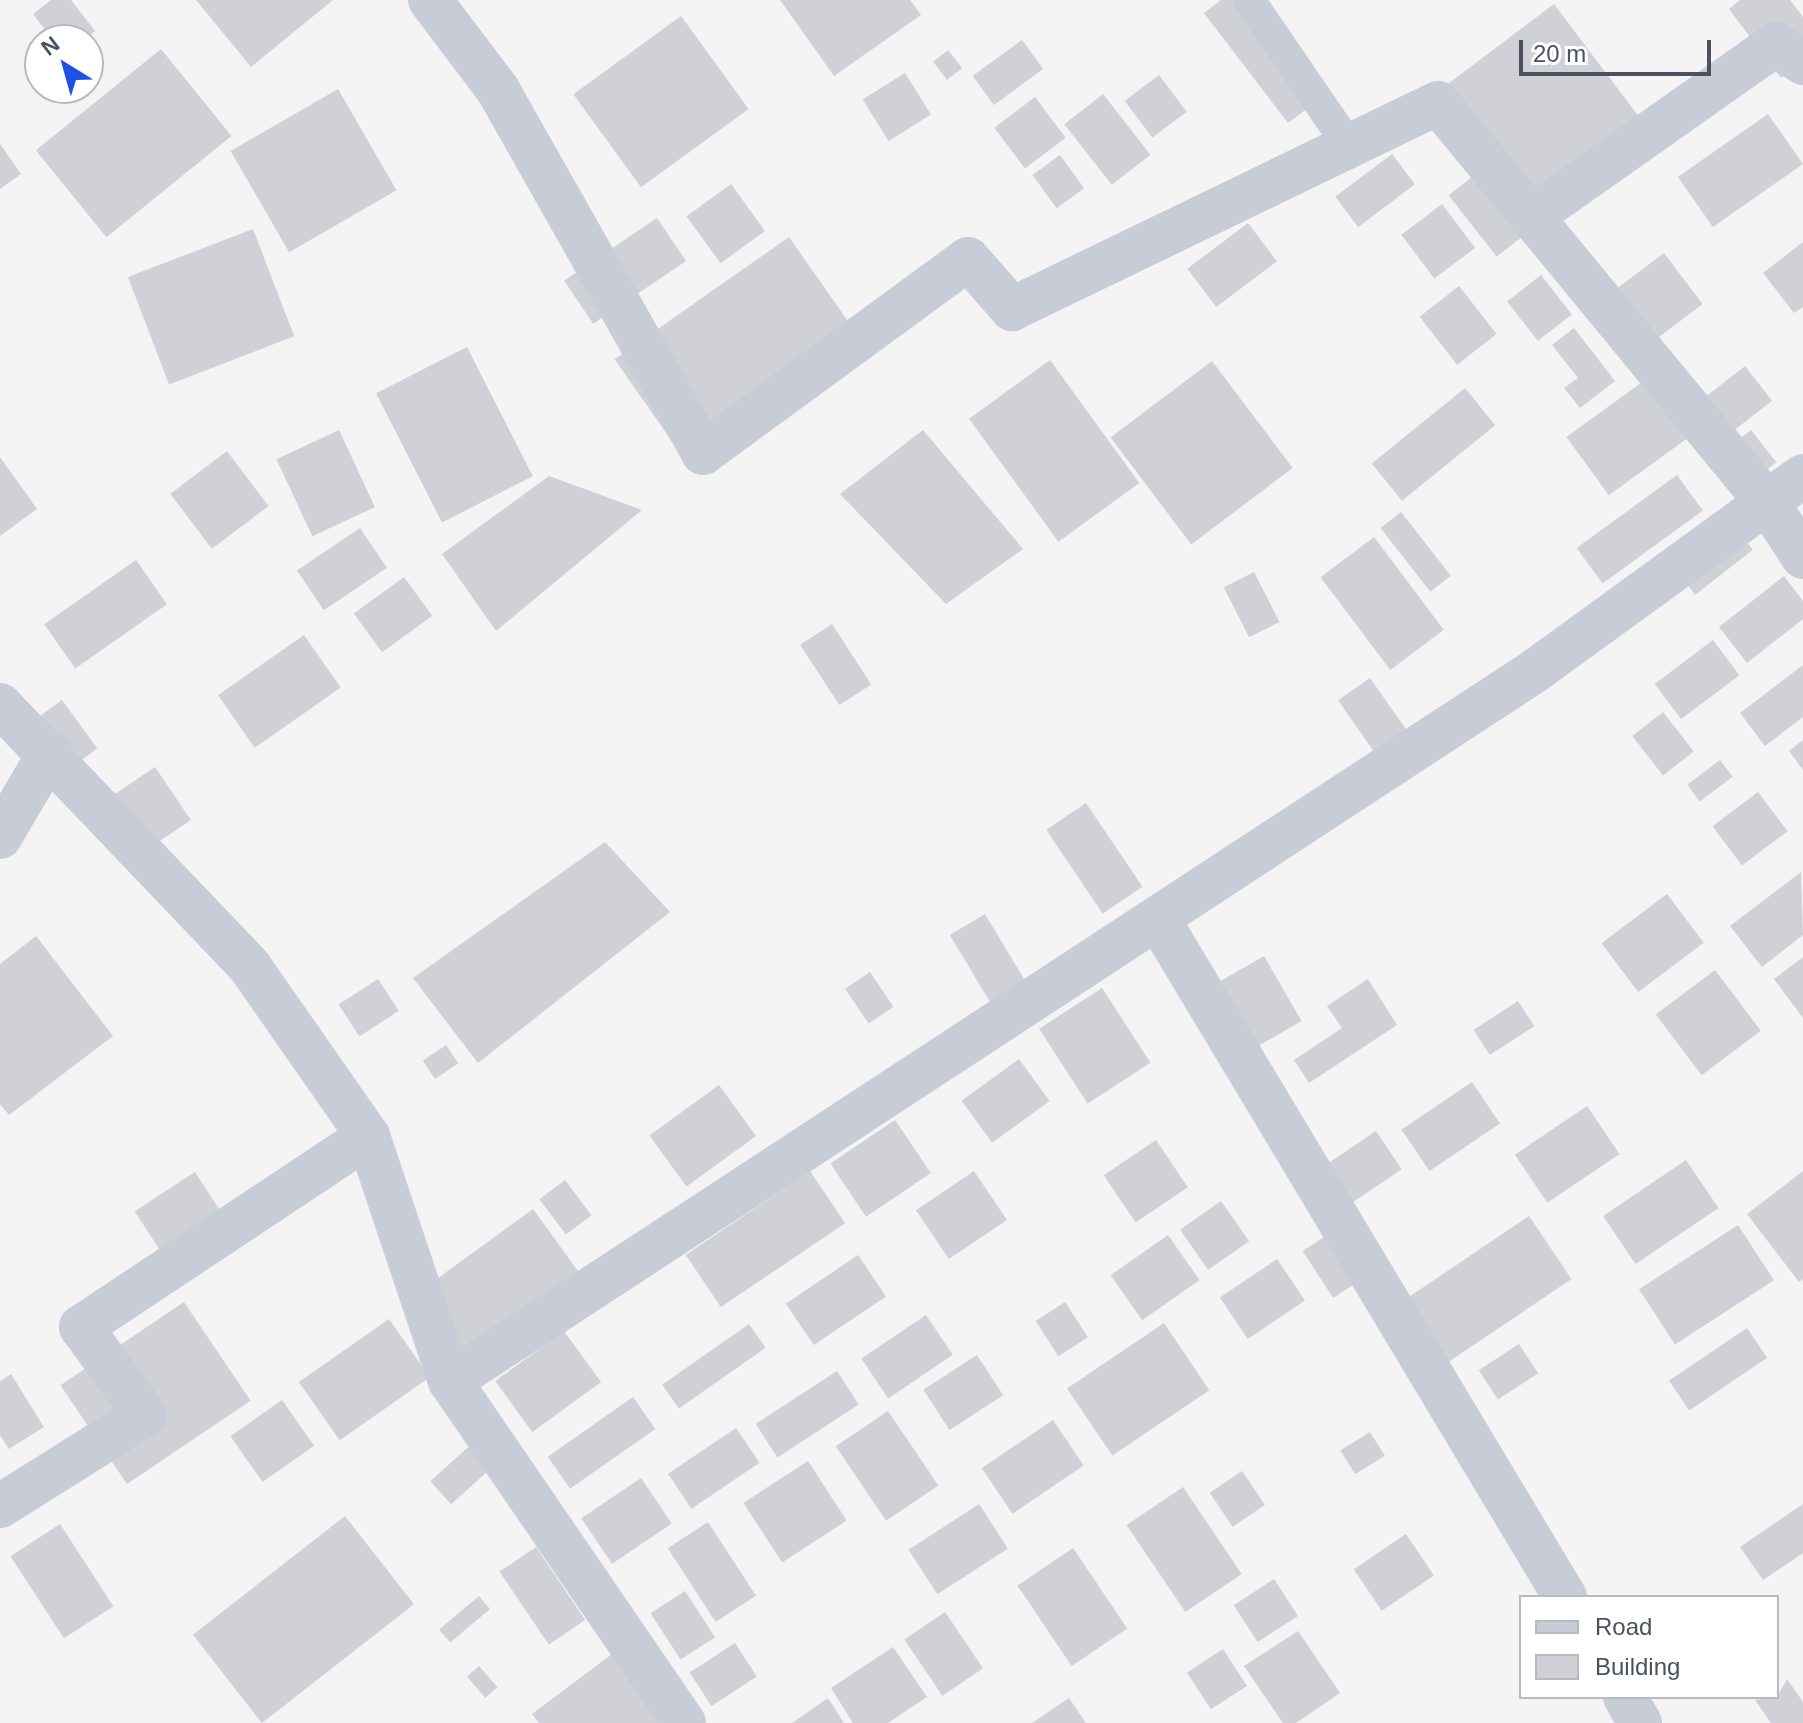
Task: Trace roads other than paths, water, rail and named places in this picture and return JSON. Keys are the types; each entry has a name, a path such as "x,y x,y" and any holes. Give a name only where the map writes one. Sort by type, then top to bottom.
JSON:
{"street":[{"path":"430,0 498,90 703,453 968,259 1012,309 1438,103 1769,505 1803,557"},
{"path":"1531,217 1776,44 1803,63"},
{"path":"450,1381 1536,670 1769,505 1803,476"},
{"path":"0,705 50,752 250,967 368,1136 450,1381 684,1723"},
{"path":"0,837 50,752"},
{"path":"1158,919 1564,1595"},
{"path":"0,1506 145,1415 81,1327 368,1136"},
{"path":"1626,1699 1640,1723"}],"lane":[{"path":"1249,0 1349,146"}]}
